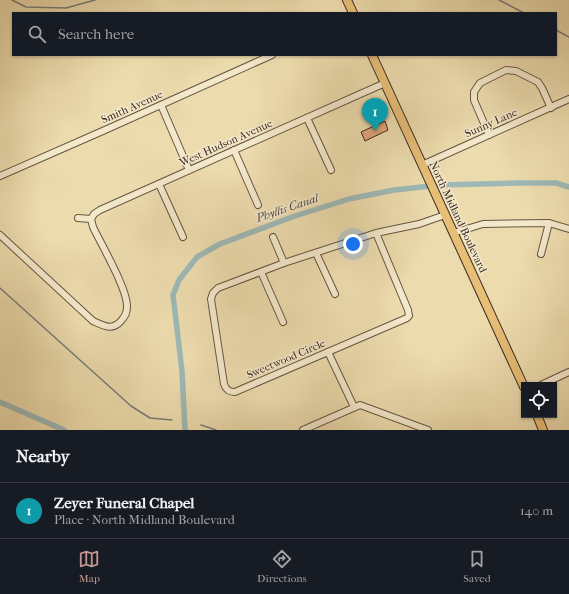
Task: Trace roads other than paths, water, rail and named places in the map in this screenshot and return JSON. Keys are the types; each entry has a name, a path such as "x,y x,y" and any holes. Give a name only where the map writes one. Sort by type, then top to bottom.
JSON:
{"main road":[{"path":"347,0 353,12"},
{"name":"North Midland Boulevard","path":"372,56 522,382"},
{"path":"538,418 544,430"}],"street":[{"name":"Smith Avenue","path":"0,176 270,56"},
{"path":"489,135 474,100 474,92 480,82 506,70 516,71 538,82 551,108"},
{"name":"West Hudson Avenue","path":"91,219 94,214 100,210 385,83"},
{"name":"Sunny Lane","path":"422,165 569,99"},
{"path":"161,105 189,170"},
{"path":"307,118 331,170"},
{"path":"234,150 258,205"},
{"path":"159,184 183,237"},
{"name":"Sweetwood Circle","path":"376,233 409,316 401,322 235,392 230,392 226,389 211,299 213,293 218,288 284,263 376,233 419,224 445,215"},
{"path":"0,235 93,321 107,327 117,325 126,315 128,305 124,292 92,227 91,219 78,218"},
{"path":"541,254 549,223"},
{"path":"454,233 483,224 549,223 569,229"},
{"path":"273,237 284,263"},
{"path":"316,253 335,294"},
{"path":"261,272 283,322"},
{"path":"328,352 354,407"},
{"path":"547,382 569,372"},
{"path":"307,429 360,405 428,430"}],"waterway":[{"path":"12,0 26,7 66,8 95,0"},
{"path":"499,0 522,12"},
{"path":"557,31 569,37"},
{"name":"Phyllis Canal","path":"185,430 182,371 173,295 179,280 197,257 220,244 292,217 349,199 394,190 441,185 516,183 556,183 569,187"},
{"path":"0,288 131,406 150,418 172,420"},
{"name":"Phyllis Canal","path":"0,402 64,430"},
{"path":"201,425 216,430"}],"place":[{"name":"Zeyer Funeral Chapel","path":"375,131"}]}
